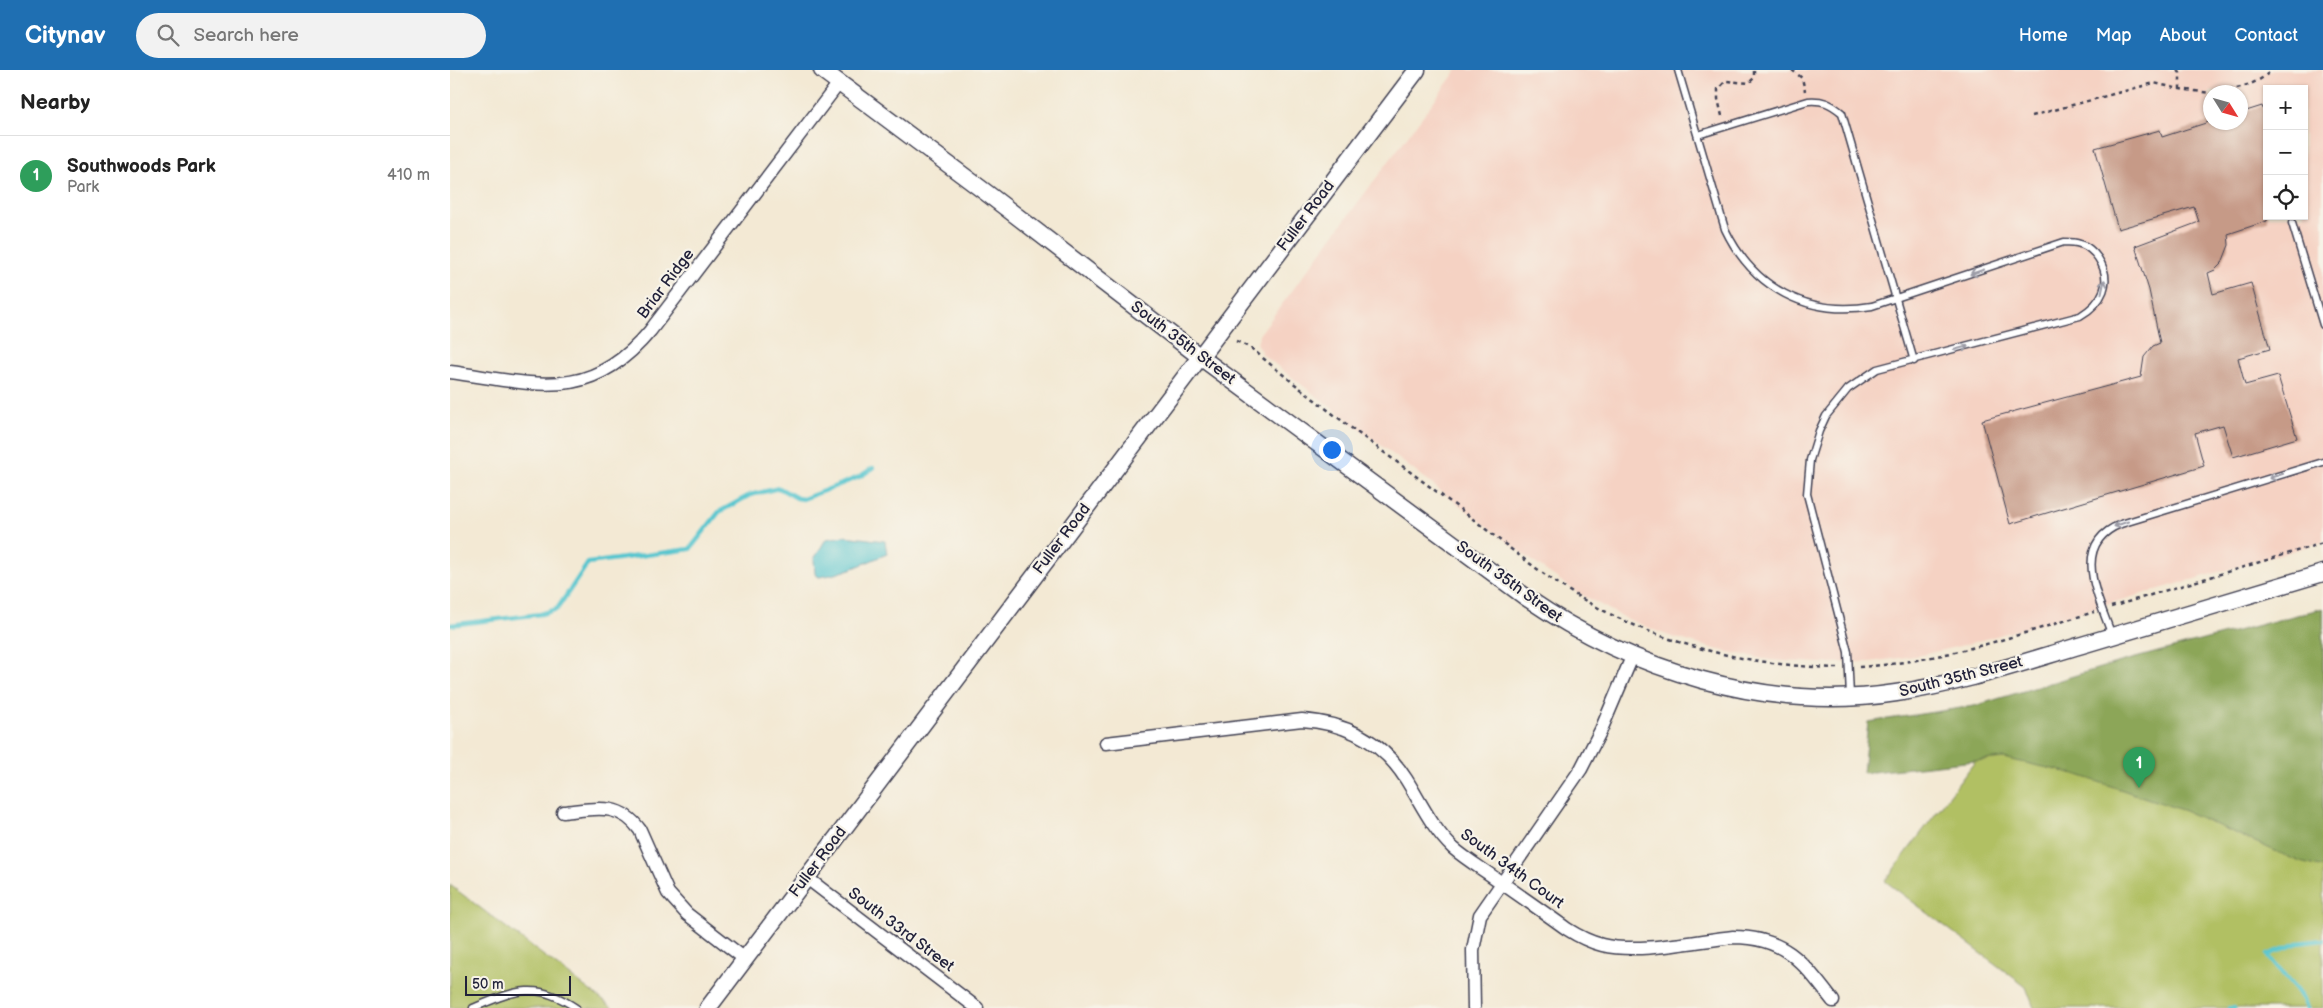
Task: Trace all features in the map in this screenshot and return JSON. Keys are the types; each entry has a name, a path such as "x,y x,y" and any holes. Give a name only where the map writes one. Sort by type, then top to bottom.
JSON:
{"street":[{"name":"South 35th Street","path":"822,70 988,194 1199,356 1534,603 1566,623 1632,657 1702,680 1744,689 1806,696 1850,697 1893,694 1944,684 2112,636 2323,572"},
{"name":"Fuller Road","path":"708,1008 1417,70"},
{"name":"Briar Ridge","path":"450,372 544,385 580,381 604,372 625,359 650,331 839,83"},
{"path":"1474,1008 1473,956 1480,915 1556,808 1581,769 1601,730 1632,657"},
{"name":"South 34th Court","path":"1106,743 1302,720 1323,721 1343,726 1363,736 1380,748 1394,762 1435,828 1463,856 1567,929 1602,945 1638,948 1732,937 1750,937 1767,940 1783,947 1799,958 1833,1001"},
{"path":"562,812 602,808 624,813 640,830 668,893 687,914 744,959"},
{"name":"South 33rd Street","path":"807,878 977,1008"}],"lane":[{"path":"1678,70 1725,229 1734,247 1745,263 1762,279 1798,300 1833,309 1849,310 1896,299 2064,242 2081,244 2095,253 2104,268 2106,282 2101,297 2092,309 2080,316 1914,361 1877,369 1848,389 1821,426 1810,460 1807,494 1845,638 1850,668 1850,697"},
{"path":"1698,135 1808,101 1821,100 1831,104 1842,113 1914,361"},
{"path":"2292,223 2323,325"},
{"path":"2112,636 2091,570 2091,559 2095,545 2104,532 2122,524 2323,462"},
{"path":"473,1008 510,993 530,990 555,994 576,1008"}],"path":[{"path":"1722,116 1718,90 1726,82 1749,83 1754,78 1754,70"},
{"path":"1792,70 1802,78 1805,91"},
{"path":"2178,70 2180,73 2180,90"},
{"path":"2247,85 2265,78 2271,70"},
{"path":"2032,116 2154,83 2180,90 2203,92"},
{"path":"1236,341 1251,348 1526,559 1586,600 1645,630 1695,649 1728,657 1779,664 1850,668 1884,666 1954,653 2323,543"}],"shaded area":[{"path":"1457,70 2323,70 2323,542 1968,644 1922,655 1870,662 1820,663 1769,660 1719,650 1669,636 1623,617 1577,592 1535,563 1263,355 1257,345 1259,335"}],"green space":[{"path":"2323,608 2323,1008 2034,1008 2026,987 1885,881 2025,695"},
{"path":"2323,608 2323,868 2300,862 2185,811 2075,774 2003,758 1863,773 1868,722 1974,706 2113,664"},
{"path":"450,885 613,1008 450,1008"}],"water":[{"path":"844,536 885,541 887,554 845,571 819,577 815,574 814,559 826,539"}],"building":[{"path":"2262,106 2263,109 2263,220 2267,221 2228,234 2229,245 2222,263 2215,270 2208,273 2213,294 2251,283 2270,349 2238,358 2245,385 2278,376 2297,438 2233,457 2223,425 2195,433 2204,466 2010,524 1982,420 2141,377 2144,357 2153,346 2160,343 2149,290 2135,246 2199,222 2194,207 2118,229 2095,148 2160,130 2162,137 2203,124 2203,130 2248,130 2248,110"}],"waterway":[{"path":"450,625 541,614 557,609 588,563 690,549 719,512 750,495 779,488 797,498 803,499 859,477 873,468"},
{"path":"2307,1008 2304,1000 2268,955 2298,943 2323,940"}],"place":[{"name":"Southwoods Park","path":"2139,788"}]}
